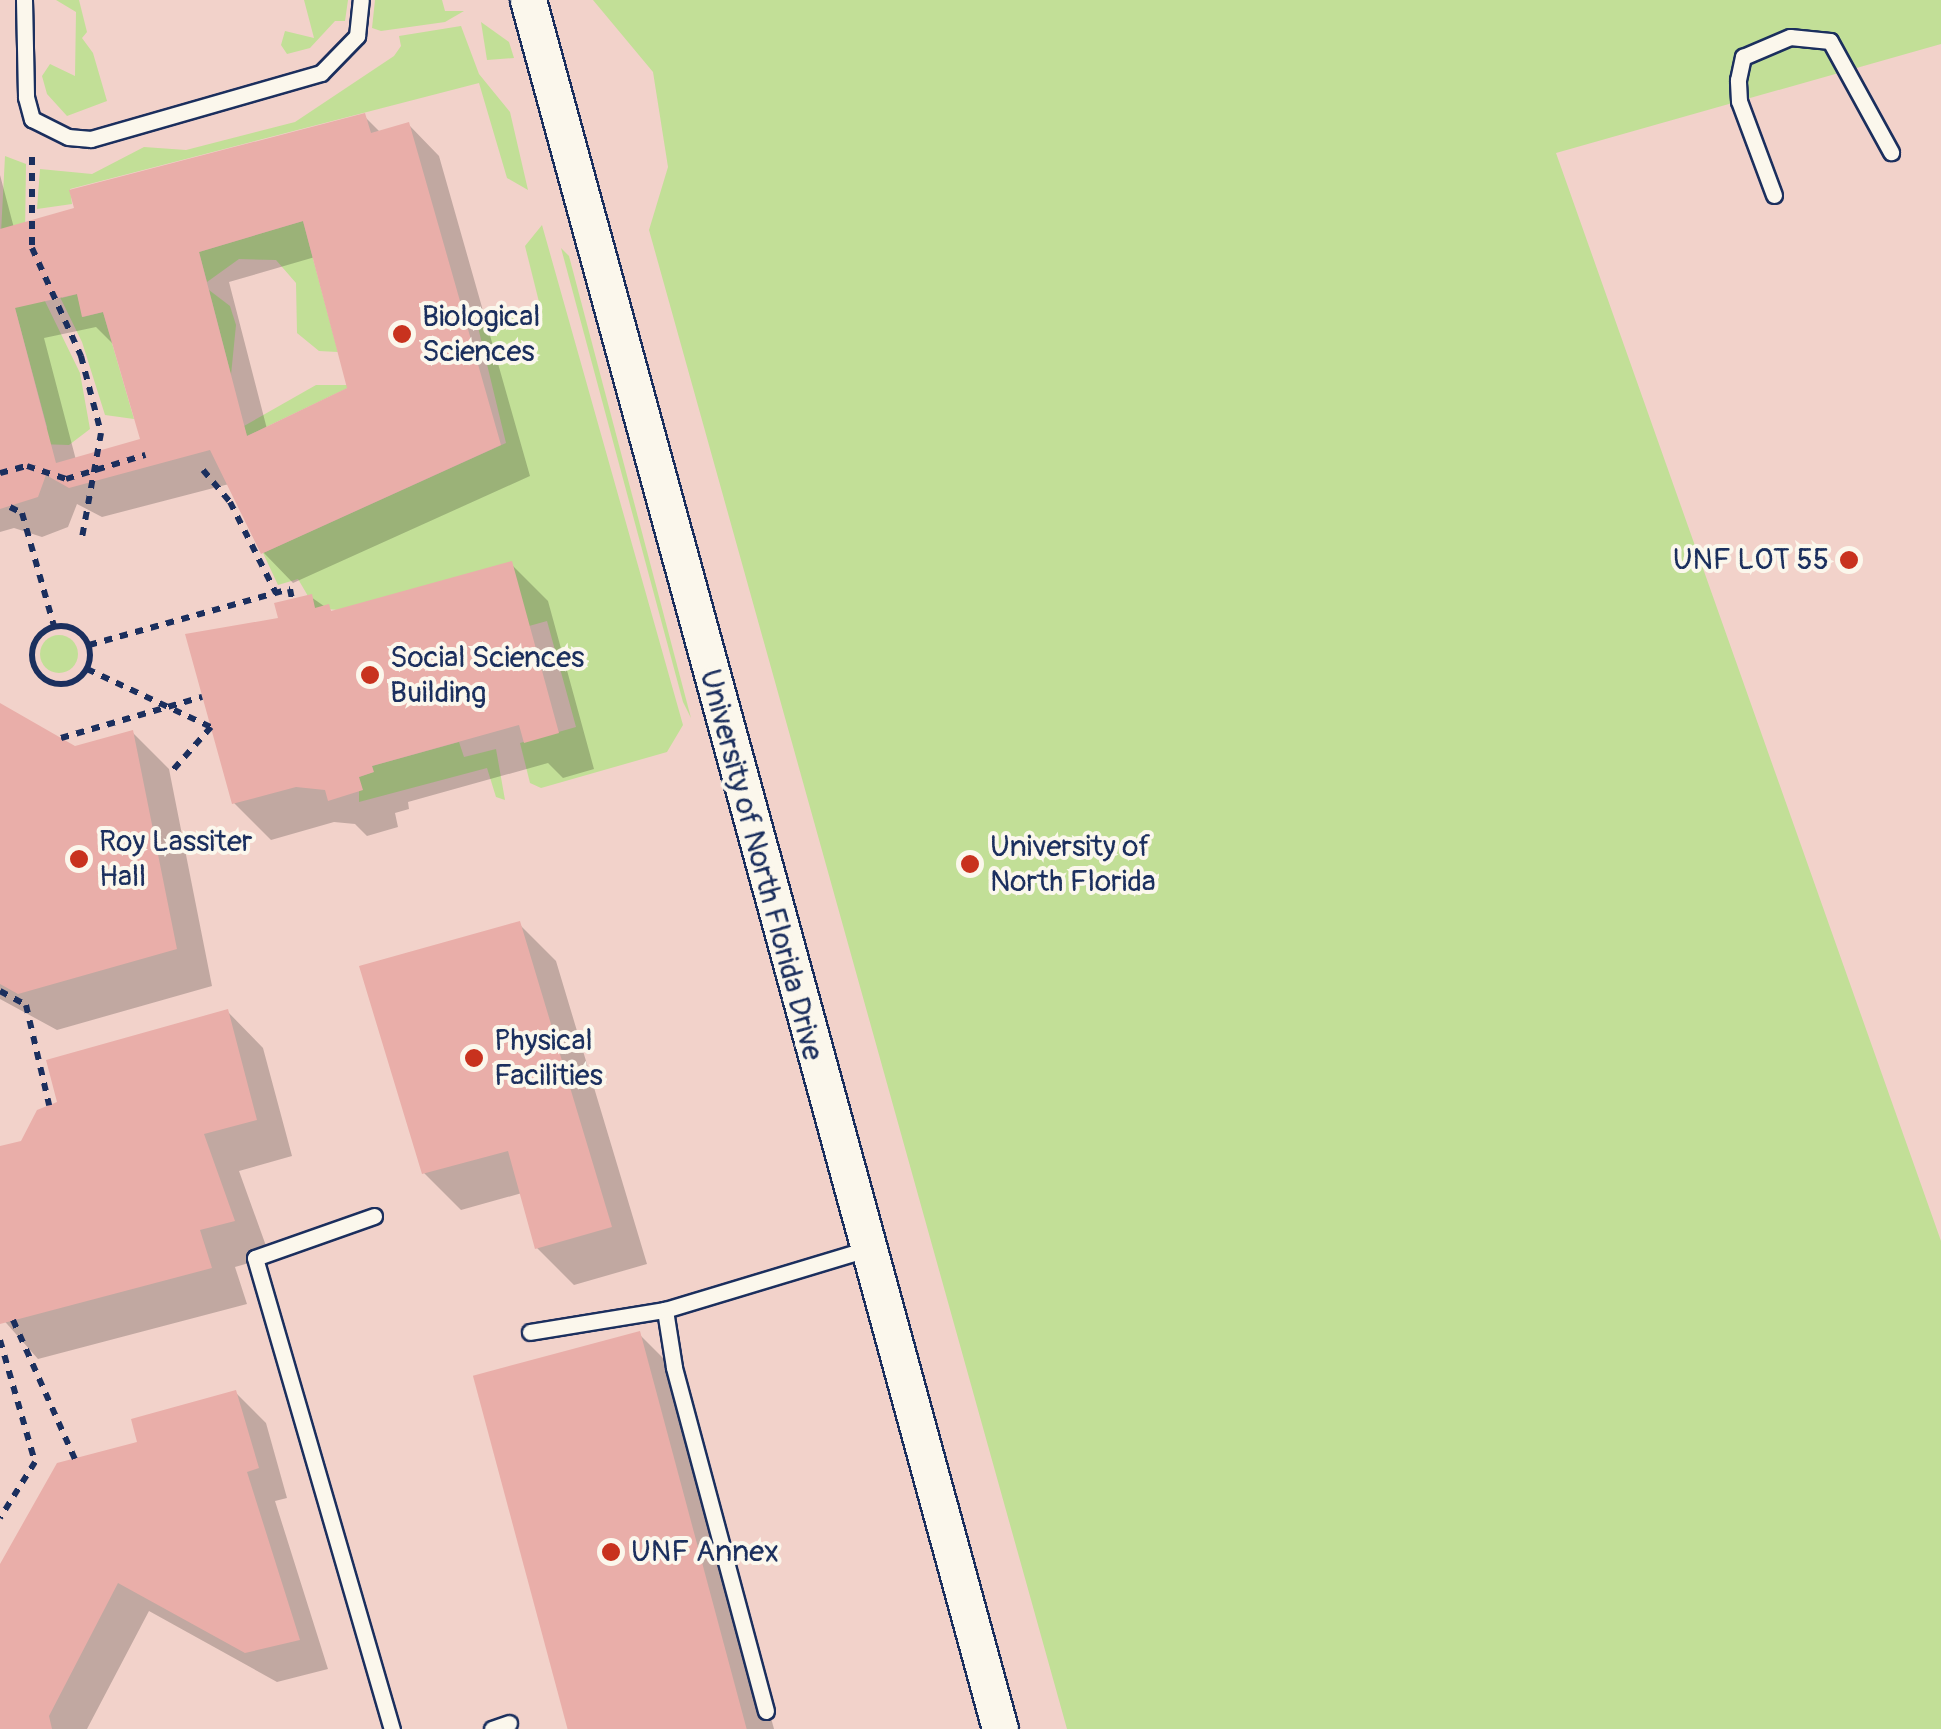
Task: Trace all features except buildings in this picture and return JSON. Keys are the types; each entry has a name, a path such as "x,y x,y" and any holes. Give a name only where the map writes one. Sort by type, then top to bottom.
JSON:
{"street":[{"name":"University of North Florida Drive","path":"528,0 1000,1729"}],"lane":[{"path":"24,0 26,97 32,119 68,137 91,140 321,74 357,36 361,0"},
{"path":"1774,195 1739,101 1738,80 1743,57 1790,37 1830,41 1891,152"},
{"path":"374,1216 255,1258 392,1729"},
{"path":"530,1332 665,1310 867,1249"},
{"path":"665,1310 674,1366 766,1712"}],"path":[{"path":"32,156 32,248 81,356 100,433 82,538"},
{"path":"0,473 27,466 66,479 144,455"},
{"path":"203,470 230,502 276,593"},
{"path":"10,507 22,514 54,626"},
{"path":"89,646 290,589 292,599"},
{"path":"54,626 75,630 89,646 87,669"},
{"path":"54,626 34,645 38,672 63,684 87,669"},
{"path":"87,669 211,727 173,770"},
{"path":"60,738 202,697"},
{"path":"0,991 26,1004 49,1105"},
{"path":"13,1320 75,1459"},
{"path":"0,1340 36,1462 0,1518"}],"shaded area":[{"name":"University of North Florida","path":"0,0 1941,0 1941,1729 0,1729"}],"green space":[{"path":"56,0 79,0 87,32 82,38 93,53 107,101 67,116 47,94 42,76 50,64 75,76 76,12"},
{"path":"304,0 348,0 345,21 335,21 310,48 287,54 281,45 285,31 314,38"},
{"path":"375,0 442,0 445,11 464,11 445,22 381,31 372,28"},
{"path":"593,0 1941,0 1941,44 1556,153 1941,1241 1941,1729 1067,1729 649,230 668,167 653,72"},
{"path":"481,22 509,42 514,58 487,60"},
{"path":"461,26 479,74 510,112 528,190 507,178 479,83 70,189 72,204 37,209 40,169 92,174 144,147 186,150 295,122 394,56 401,46 399,36"},
{"path":"5,156 26,164 25,236 42,295 80,373 90,429 69,445 37,444 47,427 0,252"},
{"path":"303,221 338,352 319,351 297,333 296,283 276,260 239,259 207,282 199,252"},
{"path":"542,225 683,725 667,752 541,788 530,783 520,743 576,727 547,621 529,626 315,608 298,579 278,585 263,553 506,443 477,323 540,306 525,246"},
{"path":"561,248 569,256 691,718 683,702"},
{"path":"58,285 62,298 77,294 83,317 103,312 134,419 105,415 82,342 56,289"},
{"path":"209,290 230,306 236,325 231,375"},
{"path":"316,385 354,385 247,436 244,426"},
{"path":"59,635 72,641 78,654 72,667 59,673 46,667 40,654 46,641"},
{"path":"459,742 464,757 496,749 505,800 496,797 487,768 359,802 359,777 373,772 372,766"}],"place":[{"name":"Biological Sciences","path":"402,334"},
{"name":"UNF LOT 55","path":"1849,560"},
{"name":"Social Sciences Building","path":"370,675"},
{"name":"Roy Lassiter Hall","path":"79,859"},
{"name":"University of North Florida","path":"970,864"},
{"name":"Physical Facilities","path":"474,1058"},
{"name":"UNF Annex","path":"611,1552"}]}
